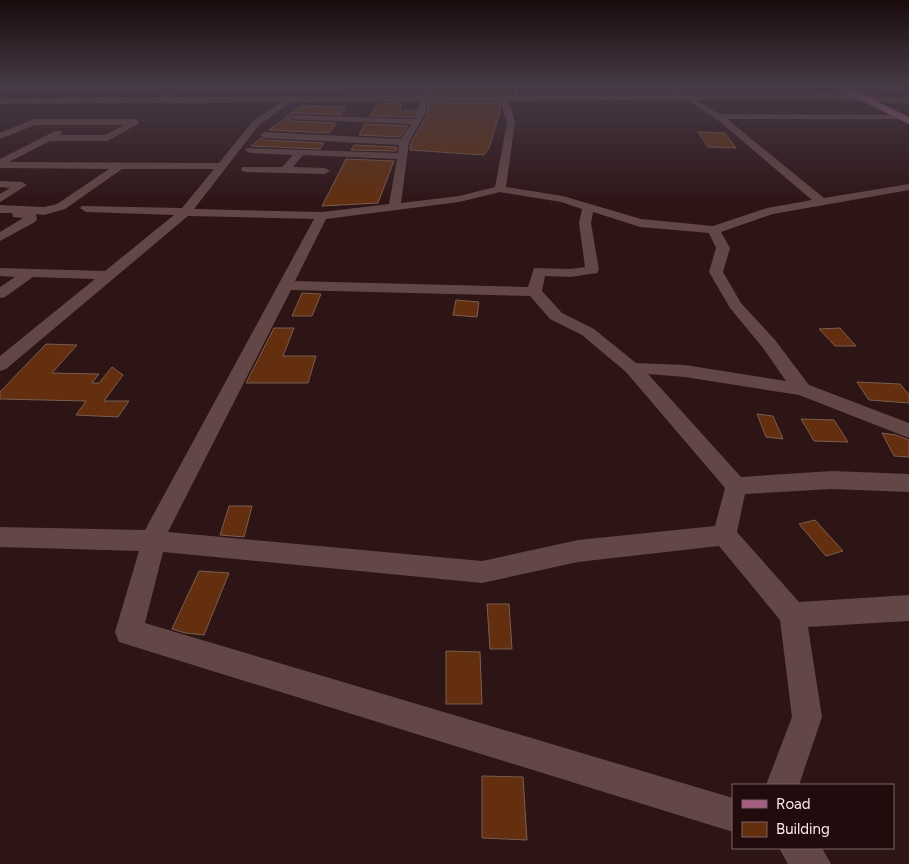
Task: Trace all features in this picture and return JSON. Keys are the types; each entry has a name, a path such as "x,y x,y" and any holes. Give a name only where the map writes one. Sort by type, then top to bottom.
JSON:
{"street":[{"path":"0,136 20,126"},
{"path":"18,139 43,126"},
{"path":"0,164 70,126"},
{"path":"77,138 98,126"},
{"path":"47,138 112,137 128,126"},
{"path":"0,365 185,212 253,126"},
{"path":"307,137 320,126"},
{"path":"336,138 348,126"},
{"path":"394,208 404,142 414,126"},
{"path":"500,189 510,126"},
{"path":"729,126 821,202"},
{"path":"264,135 404,142"},
{"path":"250,150 403,156"},
{"path":"286,170 300,152"},
{"path":"16,155 84,156 70,165"},
{"path":"0,164 222,166"},
{"path":"0,178 23,165"},
{"path":"0,209 38,211 61,207 119,166"},
{"path":"246,169 325,171"},
{"path":"0,184 22,185 0,199"},
{"path":"86,208 322,216 459,199 500,189 563,199 640,223 714,230 771,211 909,187"},
{"path":"534,292 539,272 592,270 585,223 588,206"},
{"path":"0,213 31,216 31,219 27,222 3,234"},
{"path":"322,216 157,529 129,632 732,815"},
{"path":"714,230 723,248 716,272 735,305 769,344 802,389"},
{"path":"0,272 108,275"},
{"path":"0,294 30,273"},
{"path":"285,286 534,292 556,316 588,332 632,368 736,486"},
{"path":"632,368 685,372 802,389 909,431"},
{"path":"736,486 832,480 909,483"},
{"path":"724,535 736,486"},
{"path":"0,537 154,541 482,572 578,551 724,535"},
{"path":"724,535 792,615 807,717 783,784"},
{"path":"792,615 909,608"},
{"path":"798,849 813,864"}],"building":[{"path":"274,126 334,126 329,133 269,130"},
{"path":"364,126 408,126 400,137 359,135"},
{"path":"421,126 496,126 489,148 484,155 410,150 411,143"},
{"path":"698,132 725,133 736,148 708,147"},
{"path":"261,138 264,140 324,143 320,149 251,146"},
{"path":"354,145 397,147 396,151 351,150"},
{"path":"346,159 394,161 378,203 322,206"},
{"path":"302,293 321,294 312,316 292,316"},
{"path":"456,300 479,302 477,317 453,315"},
{"path":"274,328 294,328 283,356 316,356 308,383 246,383"},
{"path":"840,328 856,346 835,346 819,329"},
{"path":"46,344 77,345 52,373 99,374 92,383 99,383 112,367 123,375 104,401 129,401 118,417 76,415 86,401 0,399 0,392"},
{"path":"857,382 900,384 909,395 909,403 869,400"},
{"path":"757,414 773,416 783,439 766,437"},
{"path":"801,419 834,420 848,442 814,441"},
{"path":"882,433 896,435 909,440 909,457 894,456"},
{"path":"229,506 252,506 244,537 220,535"},
{"path":"815,520 843,551 826,556 799,524"},
{"path":"199,571 229,573 204,635 185,633 172,629"},
{"path":"487,604 509,604 512,649 490,649"},
{"path":"446,651 480,652 482,704 446,704"},
{"path":"482,776 523,777 527,840 482,838"}]}
